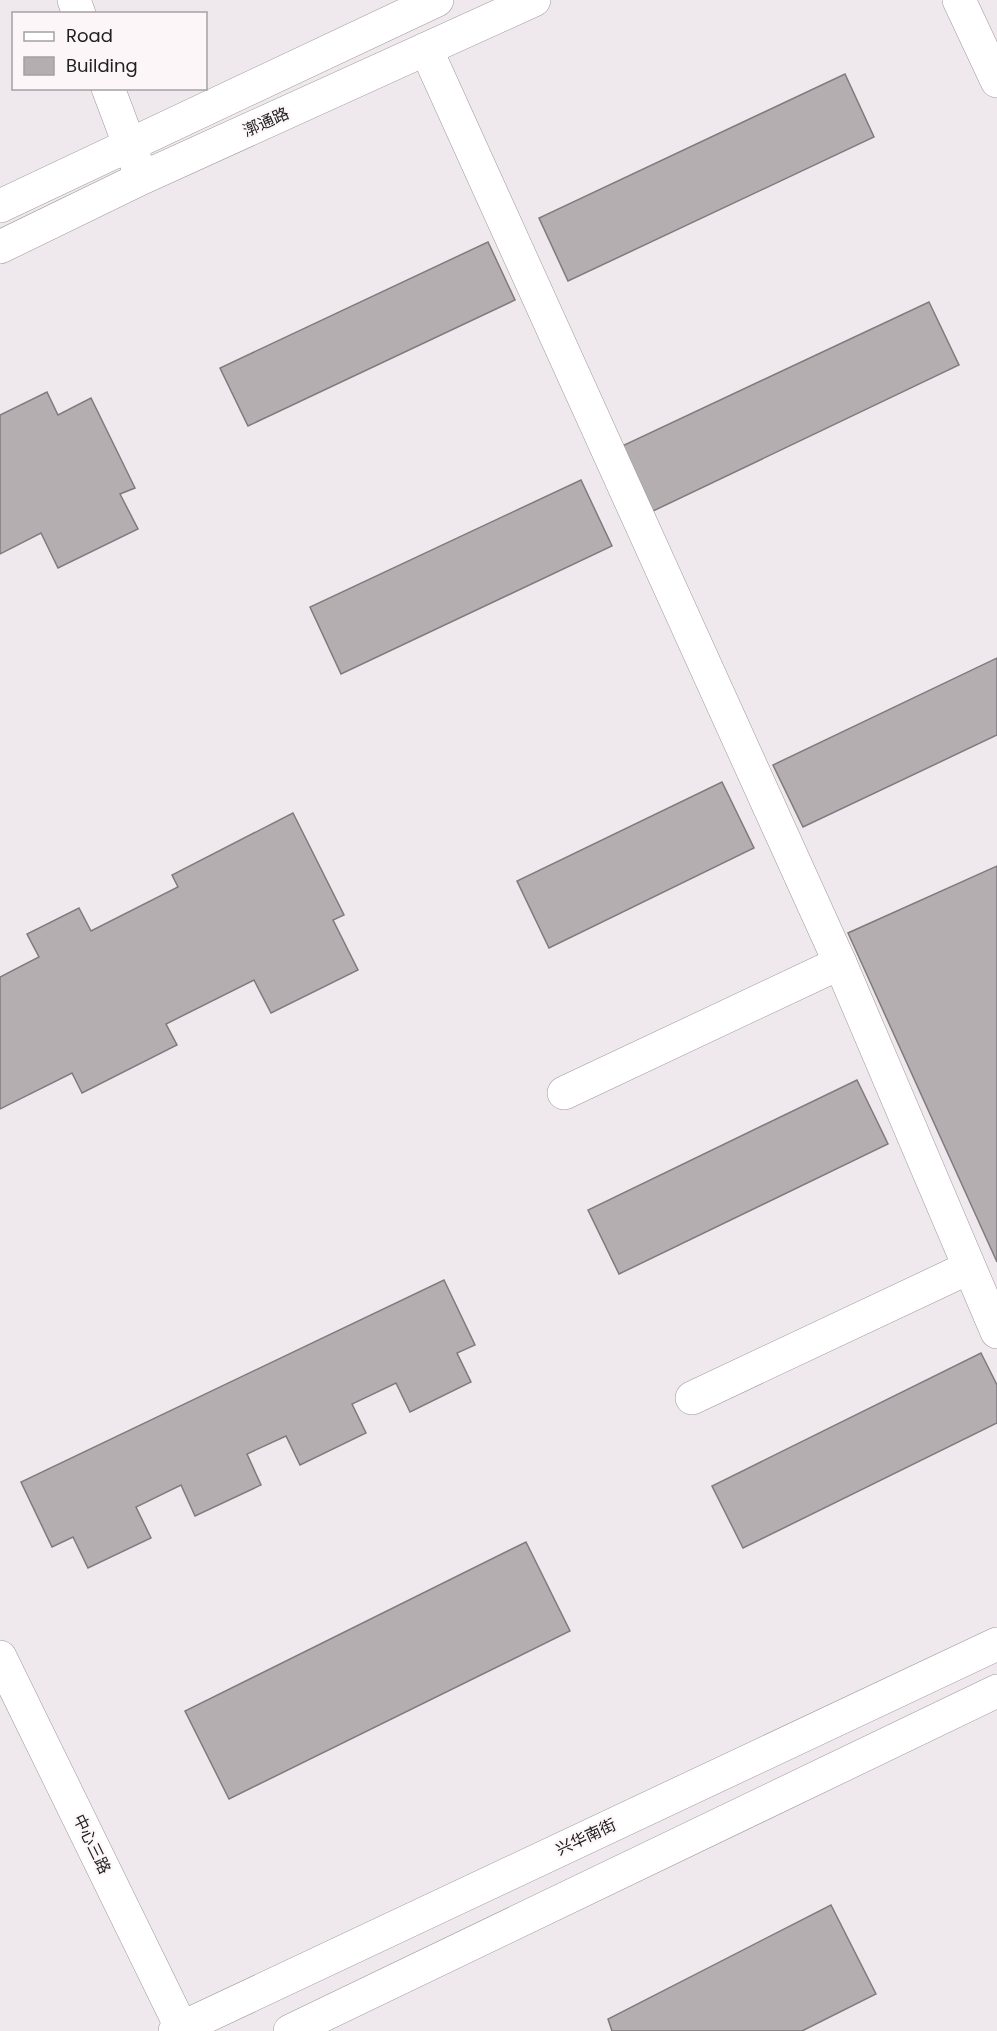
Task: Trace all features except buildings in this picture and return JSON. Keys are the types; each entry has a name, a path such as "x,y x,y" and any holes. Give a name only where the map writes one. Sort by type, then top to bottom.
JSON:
{"street":[{"path":"0,206 437,0"},
{"name":"漷通路","path":"0,247 142,178 534,0"},
{"path":"959,0 997,81"},
{"path":"426,49 840,963 997,1332"},
{"path":"109,90 142,178"},
{"path":"564,1093 840,963"},
{"path":"692,1398 968,1268"},
{"name":"兴华南街","path":"180,2030 997,1644"},
{"name":"中心三路","path":"0,1658 180,2030"},
{"path":"290,2031 997,1691"}]}
